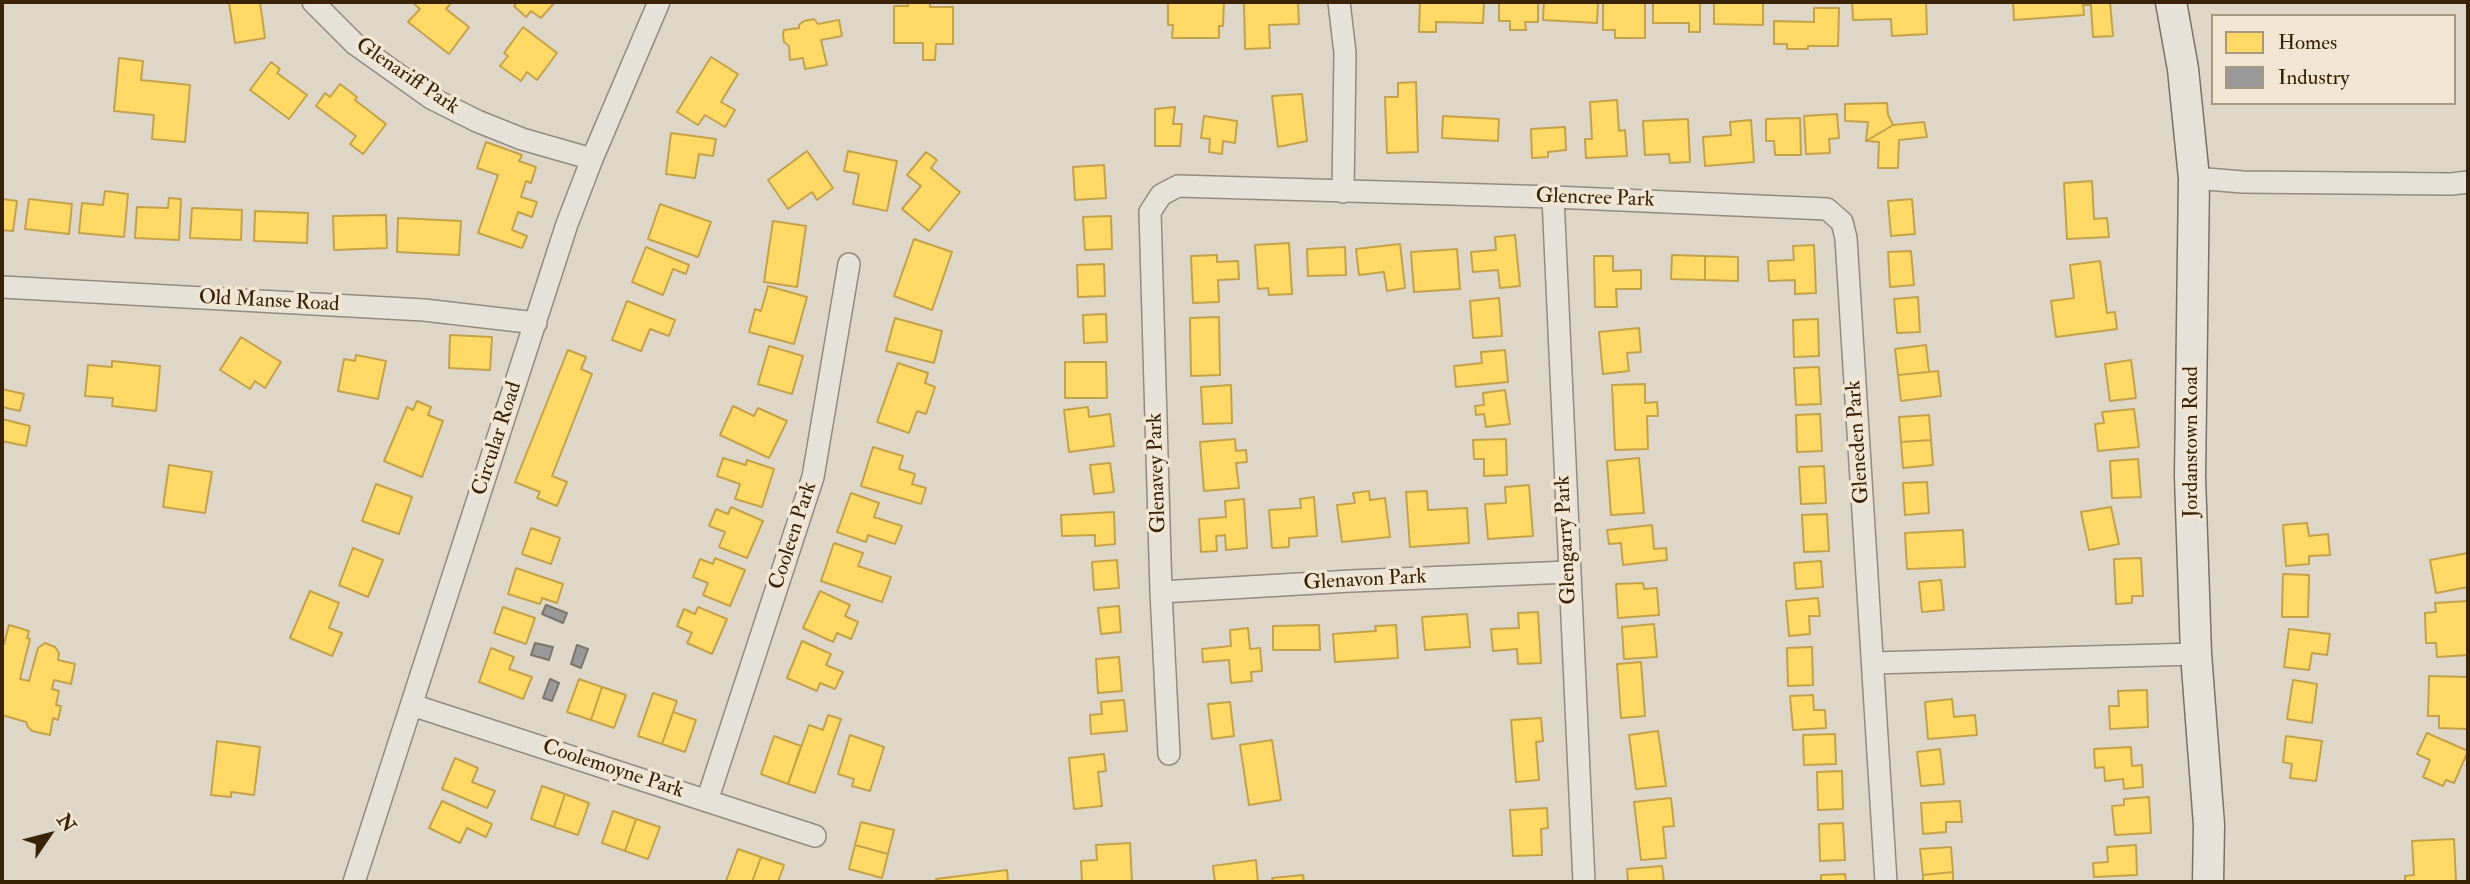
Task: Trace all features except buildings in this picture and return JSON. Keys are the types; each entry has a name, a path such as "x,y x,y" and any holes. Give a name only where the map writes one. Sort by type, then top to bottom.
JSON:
{"street":[{"name":"Glenariff Park","path":"313,2 355,44 431,98 511,135 592,159"},
{"name":"Circular Road","path":"354,882 567,224 659,2"},
{"path":"1339,2 1345,53 1343,192"},
{"name":"Jordanstown Road","path":"2171,2 2183,69 2194,178 2190,477 2196,654 2209,825 2208,882"},
{"path":"2194,178 2243,182 2468,182"},
{"name":"Glencree Park","path":"1161,195 1178,186 1553,197 1827,209 1842,222"},
{"name":"Glenavey Park","path":"1161,195 1150,212 1161,592 1169,754"},
{"name":"Glengarry Park","path":"1553,197 1584,882"},
{"name":"Gleneden Park","path":"1842,222 1846,238 1886,882"},
{"name":"Cooleen Park","path":"707,801 814,477 849,264"},
{"name":"Old Manse Road","path":"2,287 424,310 536,323"},
{"name":"Glenavon Park","path":"1161,592 1569,572"},
{"path":"1873,663 2196,654"},
{"name":"Coolemoyne Park","path":"412,705 815,836"}]}
